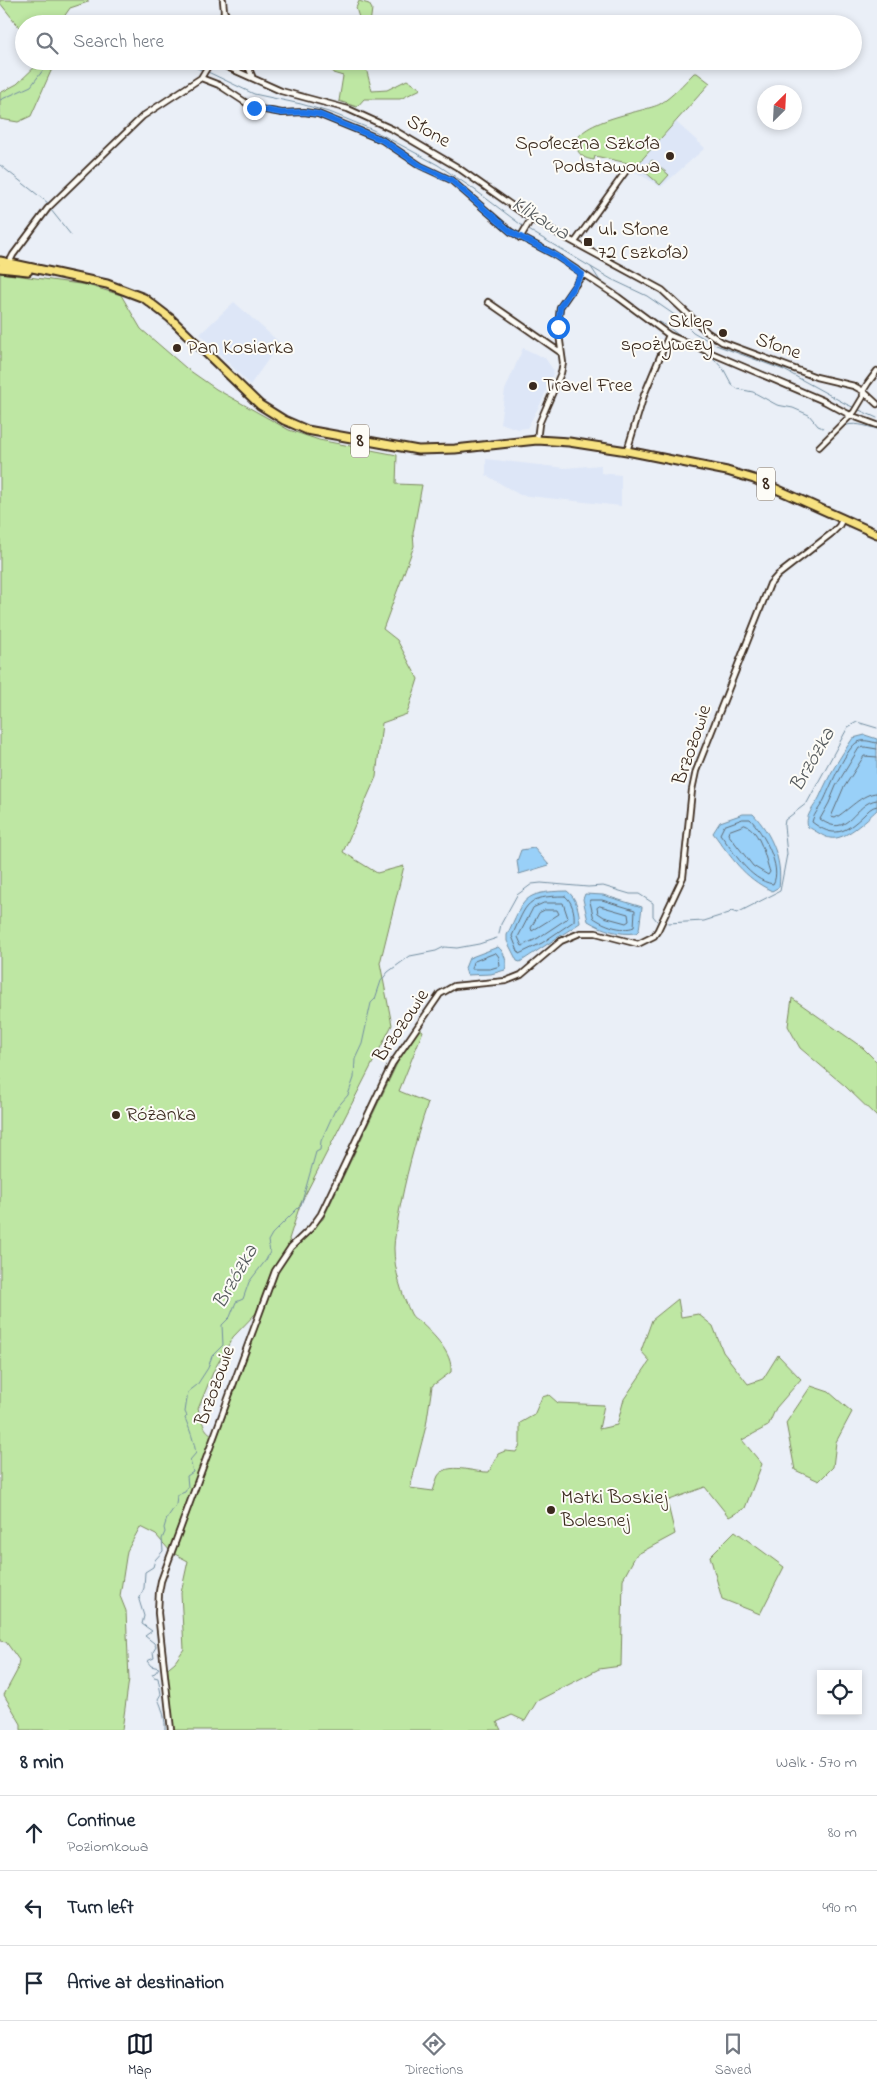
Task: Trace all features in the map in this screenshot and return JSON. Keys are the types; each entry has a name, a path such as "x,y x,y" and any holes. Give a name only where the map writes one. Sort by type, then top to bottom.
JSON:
{"highway":[{"name":"8","path":"0,261 6,267 58,274 107,284 131,292 151,302 177,324 260,405 284,420 307,430 418,450 455,449 536,440 570,442 628,451 738,474 770,486 877,534"}],"street":[{"path":"222,0 226,15"},
{"path":"223,15 224,10"},
{"path":"6,267 15,251 53,203 143,116 202,76 206,70"},
{"name":"Słone","path":"233,70 252,76 288,94 348,109 394,130 457,167 531,219 662,290 673,298 707,332 731,346 816,377 854,386 863,391 877,404"},
{"path":"250,70 252,76"},
{"path":"202,76 254,108 282,113 304,112 318,114 382,140 421,166 451,180 520,238 553,254 618,297 669,335 877,425"},
{"path":"575,242 626,171"},
{"path":"520,238 531,219"},
{"path":"536,440 539,424 561,374 563,363 558,327 560,307 582,274"},
{"path":"488,302 560,352"},
{"path":"628,451 644,395 669,335"},
{"path":"819,447 852,414 860,402 863,391 877,371"},
{"name":"Brzozowie","path":"171,1730 158,1613 159,1592 171,1552 275,1271 288,1252 311,1228 321,1214 392,1064 440,994 454,986 506,981 521,975 561,941 580,933 596,933 638,944 654,936 684,877 692,790 696,771 770,584 778,575 832,533 839,526 843,518"}],"shaded area":[{"name":"Społeczna Szkoła Podstawowa","path":"676,122 705,148 661,187 632,170"},
{"path":"234,302 280,343 250,385 200,334"},
{"path":"523,348 545,358 554,371 541,403 527,428 518,429 500,423 505,390"},
{"path":"486,459 565,468 601,465 601,473 621,475 621,506 520,495 486,475"}],"green space":[{"path":"0,0 88,0 88,2 70,8 65,15 15,15 15,22 0,3"},
{"path":"359,1 369,4 372,9 371,15 358,15 356,8"},
{"path":"32,70 52,70 31,116 18,122 0,119 0,93 17,84"},
{"path":"332,70 366,70 372,91 387,90 407,80 421,89 400,99 364,99 357,107 339,101 343,76 333,73"},
{"path":"694,73 697,73 710,83 637,165 595,156 594,160 592,160 585,158 578,151 577,141 583,133 594,125 660,104"},
{"path":"652,160 669,175 660,185 643,170"},
{"path":"0,273 87,285 121,295 141,329 186,368 216,389 289,430 319,440 397,455 396,484 422,485 413,533 414,546 383,629 397,640 418,679 407,714 382,723 376,777 343,852 377,873 404,866 380,963 392,1025 300,1205 289,1239 291,1246 323,1219 403,1051 419,1028 423,1031 399,1091 428,1103 404,1189 395,1237 394,1256 399,1282 411,1314 441,1344 449,1358 451,1372 432,1386 426,1426 410,1488 433,1491 438,1476 448,1469 489,1472 498,1454 505,1451 516,1452 520,1445 520,1423 534,1415 542,1397 549,1395 558,1403 604,1405 599,1429 617,1425 624,1399 650,1361 641,1351 652,1320 678,1299 681,1317 698,1314 713,1326 723,1352 748,1384 763,1379 778,1355 801,1379 776,1408 768,1426 742,1440 762,1464 745,1508 729,1517 705,1487 667,1501 675,1534 636,1555 623,1579 621,1666 599,1669 537,1701 525,1721 512,1715 497,1722 501,1730 171,1730 164,1671 175,1662 184,1649 181,1593 188,1561 171,1552 156,1535 140,1527 127,1551 120,1596 126,1611 129,1679 122,1730 21,1730 21,1724 4,1695 17,1671 19,1660 6,1642 0,1641","holes":["258,1311 214,1435 210,1434 203,1425 198,1409 214,1370 233,1337"]},
{"path":"792,998 863,1048 877,1062 877,1117 845,1086 800,1048 788,1026"},
{"path":"811,1386 829,1392 852,1412 836,1442 833,1467 819,1481 795,1470 786,1423"},
{"path":"735,1531 784,1567 760,1614 722,1599 710,1556"}],"water":[{"path":"865,735 877,739 877,810 849,833 836,838 822,835 808,827 807,819 835,766 853,738"},
{"path":"743,814 753,814 770,838 774,848 780,877 779,887 772,891 753,880 732,859 713,833 720,822"},
{"path":"534,848 549,865 519,874 517,861 521,850"},
{"path":"567,891 575,901 580,923 520,962 517,961 507,941 507,935 522,905 533,896 541,893"},
{"path":"585,894 603,895 642,907 639,930 636,933 617,932 599,927 588,921 583,899"},
{"path":"498,947 505,957 505,970 491,974 467,975 465,968 469,958"}],"waterway":[{"name":"Klikawa","path":"0,100 31,86 43,70"},
{"name":"Klikawa","path":"208,72 254,94 332,113 373,130 438,165 524,227"},
{"path":"0,165 48,203"},
{"path":"51,210 71,235"},
{"name":"Klikawa","path":"527,229 611,279 647,296 679,318 693,332 716,345 784,370 846,404 877,418"},
{"path":"591,267 600,281 652,319 667,326 682,338"},
{"path":"685,344 714,359 724,370 732,385 738,389 753,392 777,405 793,408 809,415 818,426 823,428"},
{"path":"842,427 855,424 877,429"},
{"name":"Brzózka","path":"668,923 704,921 731,911 737,913 780,891 787,854 785,820 807,803 848,727 857,722 877,728"},
{"name":"Brzózka","path":"499,934 501,924 517,895 532,884 541,883 588,887 603,886 630,894 639,894 653,903 653,916 657,921"},
{"name":"Brzózka","path":"165,1730 165,1722 158,1699 161,1694 158,1678 152,1674 159,1668 151,1666 147,1661 154,1658 153,1652 156,1647 145,1636 152,1631 142,1624 144,1616 139,1600 144,1588 145,1572 153,1567 155,1560 163,1551 162,1539 167,1518 176,1505 177,1495 185,1492 188,1487 187,1476 193,1472 190,1460 196,1453 192,1435 185,1418 187,1416 185,1412 188,1392 197,1385 208,1368 212,1356 223,1345 222,1325 230,1317 236,1302 243,1299 249,1282 266,1260 270,1252 268,1241 272,1234 301,1205 316,1152 320,1150 321,1141 335,1110 348,1095 354,1078 355,1059 362,1044 371,1003 375,999 381,981 388,972 410,956 436,951 444,947 457,948 479,944 497,938"}],"place":[{"name":"Społeczna Szkoła Podstawowa","path":"670,156"},
{"name":"ul. Słone 72 (szkoła)","path":"588,242"},
{"name":"Sklep spożywczy","path":"723,333"},
{"name":"Pan Kosiarka","path":"177,348"},
{"name":"Travel Free","path":"533,386"},
{"name":"Różanka","path":"116,1115"},
{"name":"Matki Boskiej Bolesnej","path":"551,1510"}],"route":[{"path":"254,108 282,113 310,112 327,116 382,140 428,170 446,176 511,232 553,254 582,274 560,307 558,327"}]}
